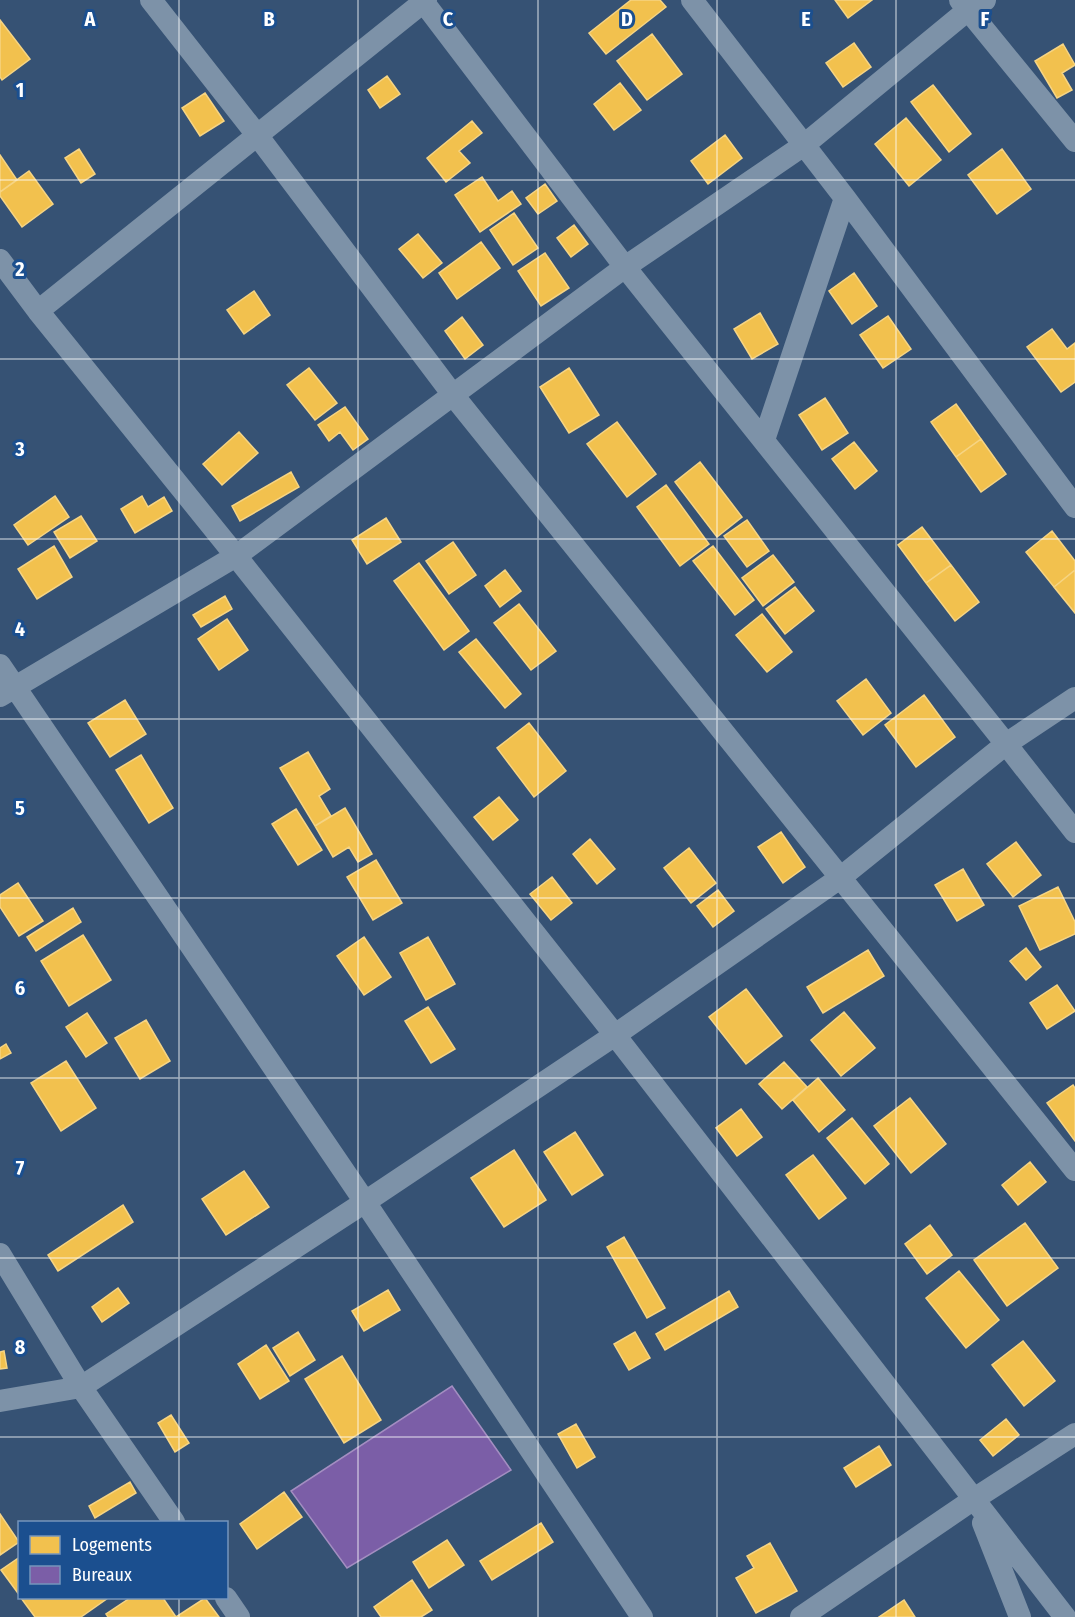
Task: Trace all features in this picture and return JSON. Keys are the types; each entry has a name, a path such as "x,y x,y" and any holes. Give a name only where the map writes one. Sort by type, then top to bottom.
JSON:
{"street":[{"path":"151,0 257,135 453,394 1075,1170"},
{"path":"692,0 845,198 1075,507"},
{"path":"38,311 424,1 625,267 1075,832"},
{"path":"7,691 236,556 625,267 804,145 971,3 1075,141"},
{"path":"764,440 845,198"},
{"path":"0,260 38,311 236,556 615,1035 1065,1617"},
{"path":"0,665 7,691 365,1202 642,1617"},
{"path":"0,1401 81,1386 365,1202 615,1035 840,878 1006,744 1075,698"},
{"path":"0,1254 81,1386 173,1521"},
{"path":"801,1617 974,1499 1075,1434"},
{"path":"974,1499 1020,1617"},
{"path":"227,1599 239,1617"}],"building: Logements":[{"path":"631,0 660,0 666,7 606,54 589,33"},
{"path":"835,0 872,0 848,18"},
{"path":"0,20 30,59 2,80 0,77"},
{"path":"652,34 682,74 647,100 617,61"},
{"path":"854,43 871,67 843,87 826,63"},
{"path":"1063,44 1075,65 1062,73 1072,90 1057,98 1035,61"},
{"path":"387,76 400,94 380,108 368,90"},
{"path":"620,83 641,110 614,130 594,104"},
{"path":"933,85 971,134 949,152 911,102"},
{"path":"205,93 224,121 200,136 182,108"},
{"path":"906,118 941,160 909,186 875,144"},
{"path":"472,121 482,133 459,151 470,163 446,182 427,158"},
{"path":"725,135 742,158 708,184 691,161"},
{"path":"79,149 95,174 81,183 65,158"},
{"path":"1002,149 1031,189 997,214 968,175"},
{"path":"0,155 17,180 0,192"},
{"path":"29,171 53,204 22,227 0,196 0,192"},
{"path":"482,177 498,201 512,191 521,204 480,232 455,195"},
{"path":"545,184 557,201 538,214 526,198"},
{"path":"514,213 538,248 513,265 490,230"},
{"path":"574,225 588,244 571,257 557,238"},
{"path":"418,234 442,263 423,278 399,249"},
{"path":"481,242 500,268 457,299 439,273"},
{"path":"545,253 569,288 541,306 518,271"},
{"path":"854,273 877,306 852,324 829,291"},
{"path":"254,291 270,315 244,334 227,310"},
{"path":"760,313 778,344 752,359 734,329"},
{"path":"888,316 911,349 883,368 860,335"},
{"path":"462,317 483,345 465,359 445,331"},
{"path":"1052,329 1067,349 1075,343 1075,382 1061,392 1027,347"},
{"path":"309,368 337,403 315,420 287,385"},
{"path":"569,368 599,415 569,433 540,387"},
{"path":"825,398 848,433 822,450 799,415"},
{"path":"956,404 981,439 956,457 931,422"},
{"path":"345,407 368,439 353,450 340,432 329,441 318,425"},
{"path":"617,422 656,474 627,497 587,444"},
{"path":"239,432 258,453 222,485 203,464"},
{"path":"981,439 1006,474 981,492 956,457"},
{"path":"854,442 877,471 855,489 832,459"},
{"path":"700,462 742,517 717,537 675,482"},
{"path":"291,472 299,487 240,521 232,506"},
{"path":"666,485 709,544 680,566 637,507"},
{"path":"55,496 69,517 28,545 14,525"},
{"path":"142,496 148,507 164,497 172,511 135,533 121,509"},
{"path":"81,516 97,541 70,558 54,532"},
{"path":"386,518 401,542 367,564 352,540"},
{"path":"747,520 769,551 747,567 724,536"},
{"path":"922,527 951,565 926,583 898,545"},
{"path":"1052,531 1075,561 1075,570 1054,587 1026,552"},
{"path":"453,542 476,575 449,594 426,561"},
{"path":"54,546 72,577 37,599 18,569"},
{"path":"713,546 754,600 735,615 693,561"},
{"path":"773,555 794,582 763,606 742,578"},
{"path":"419,563 469,631 444,650 394,581"},
{"path":"951,565 979,602 955,621 926,583"},
{"path":"505,570 521,591 500,607 485,586"},
{"path":"1075,570 1075,613 1054,587"},
{"path":"795,587 814,611 785,634 766,609"},
{"path":"225,596 232,609 201,627 193,615"},
{"path":"519,604 556,651 531,670 494,623"},
{"path":"762,614 792,652 767,672 736,635"},
{"path":"227,619 248,650 219,670 198,639"},
{"path":"476,639 521,694 505,708 459,652"},
{"path":"866,679 891,713 863,735 837,701"},
{"path":"924,695 955,737 916,767 885,725"},
{"path":"125,700 146,734 110,757 88,723"},
{"path":"529,723 566,771 534,797 497,748"},
{"path":"308,752 330,789 319,796 331,816 315,826 280,768"},
{"path":"141,755 173,808 149,823 116,770"},
{"path":"499,797 518,820 493,840 474,817"},
{"path":"345,808 372,854 358,862 349,847 333,857 315,826"},
{"path":"296,809 322,850 298,865 272,824"},
{"path":"781,832 805,867 783,883 758,847"},
{"path":"590,839 615,869 597,884 573,854"},
{"path":"1016,842 1041,875 1013,897 987,864"},
{"path":"689,848 716,883 691,903 664,868"},
{"path":"376,860 402,903 373,920 347,877"},
{"path":"963,869 984,905 957,921 935,885"},
{"path":"552,877 572,903 551,920 530,894"},
{"path":"18,883 43,921 19,936 0,907 0,895"},
{"path":"1058,887 1075,922 1075,934 1040,950 1019,906"},
{"path":"718,890 734,911 713,927 697,906"},
{"path":"73,908 81,922 36,951 27,937"},
{"path":"83,935 111,980 69,1006 41,961"},
{"path":"364,937 391,977 364,995 337,956"},
{"path":"428,937 455,984 426,1000 400,953"},
{"path":"1026,948 1041,967 1026,980 1010,961"},
{"path":"868,950 884,976 823,1013 807,987"},
{"path":"1057,985 1075,1011 1047,1029 1030,1003"},
{"path":"746,989 782,1036 746,1064 709,1017"},
{"path":"428,1007 455,1049 431,1063 405,1021"},
{"path":"844,1012 875,1048 841,1076 811,1040"},
{"path":"87,1013 107,1043 86,1057 66,1027"},
{"path":"146,1020 170,1061 140,1079 115,1038"},
{"path":"6,1044 11,1053 0,1059 0,1048"},
{"path":"66,1061 96,1108 61,1131 31,1083"},
{"path":"784,1062 807,1087 782,1109 759,1084"},
{"path":"818,1078 845,1110 819,1132 793,1100"},
{"path":"1073,1085 1075,1088 1075,1141 1047,1103"},
{"path":"910,1098 946,1144 911,1173 874,1126"},
{"path":"741,1109 762,1137 737,1156 716,1128"},
{"path":"852,1118 889,1164 865,1184 827,1138"},
{"path":"575,1132 603,1175 572,1195 544,1152"},
{"path":"514,1150 546,1200 504,1227 471,1178"},
{"path":"813,1155 846,1198 819,1219 786,1175"},
{"path":"1030,1162 1046,1182 1018,1205 1002,1185"},
{"path":"244,1171 269,1207 226,1235 202,1199"},
{"path":"123,1205 133,1222 58,1271 48,1255"},
{"path":"1025,1223 1058,1268 1007,1306 974,1260"},
{"path":"930,1225 952,1255 927,1274 905,1244"},
{"path":"624,1237 665,1308 647,1318 607,1247"},
{"path":"959,1271 999,1320 966,1348 926,1298"},
{"path":"118,1288 129,1303 102,1322 92,1307"},
{"path":"388,1290 400,1310 364,1331 352,1311"},
{"path":"729,1291 738,1307 665,1350 656,1334"},
{"path":"298,1332 315,1360 290,1376 273,1348"},
{"path":"635,1332 650,1358 629,1370 614,1344"},
{"path":"1023,1341 1055,1381 1024,1406 992,1365"},
{"path":"266,1345 289,1381 260,1399 238,1364"},
{"path":"4,1351 7,1368 0,1369 0,1352"},
{"path":"342,1356 381,1420 344,1443 305,1379"},
{"path":"171,1415 189,1443 175,1452 158,1423"},
{"path":"1006,1419 1019,1435 993,1456 980,1440"},
{"path":"472,1422 494,1458 443,1489 421,1454"},
{"path":"576,1424 595,1457 577,1468 558,1434"},
{"path":"879,1446 891,1465 856,1487 844,1468"},
{"path":"130,1482 136,1493 95,1518 89,1506"},
{"path":"284,1492 302,1517 257,1549 240,1524"},
{"path":"369,1507 387,1540 353,1558 335,1525"},
{"path":"0,1514 18,1543 0,1555"},
{"path":"541,1523 553,1542 492,1580 480,1561"},
{"path":"447,1540 464,1565 429,1588 413,1562"},
{"path":"770,1543 797,1591 756,1613 736,1578 754,1568 747,1556"},
{"path":"18,1558 18,1593 1,1570"},
{"path":"412,1580 432,1610 421,1617 381,1617 374,1607"},
{"path":"22,1599 107,1599 81,1617 35,1617"},
{"path":"128,1599 164,1599 176,1617 108,1617 106,1614"},
{"path":"206,1599 219,1617 176,1617"},
{"path":"904,1600 915,1617 879,1617"}],"building: Bureaux":[{"path":"452,1386 511,1470 347,1568 291,1491"}]}
